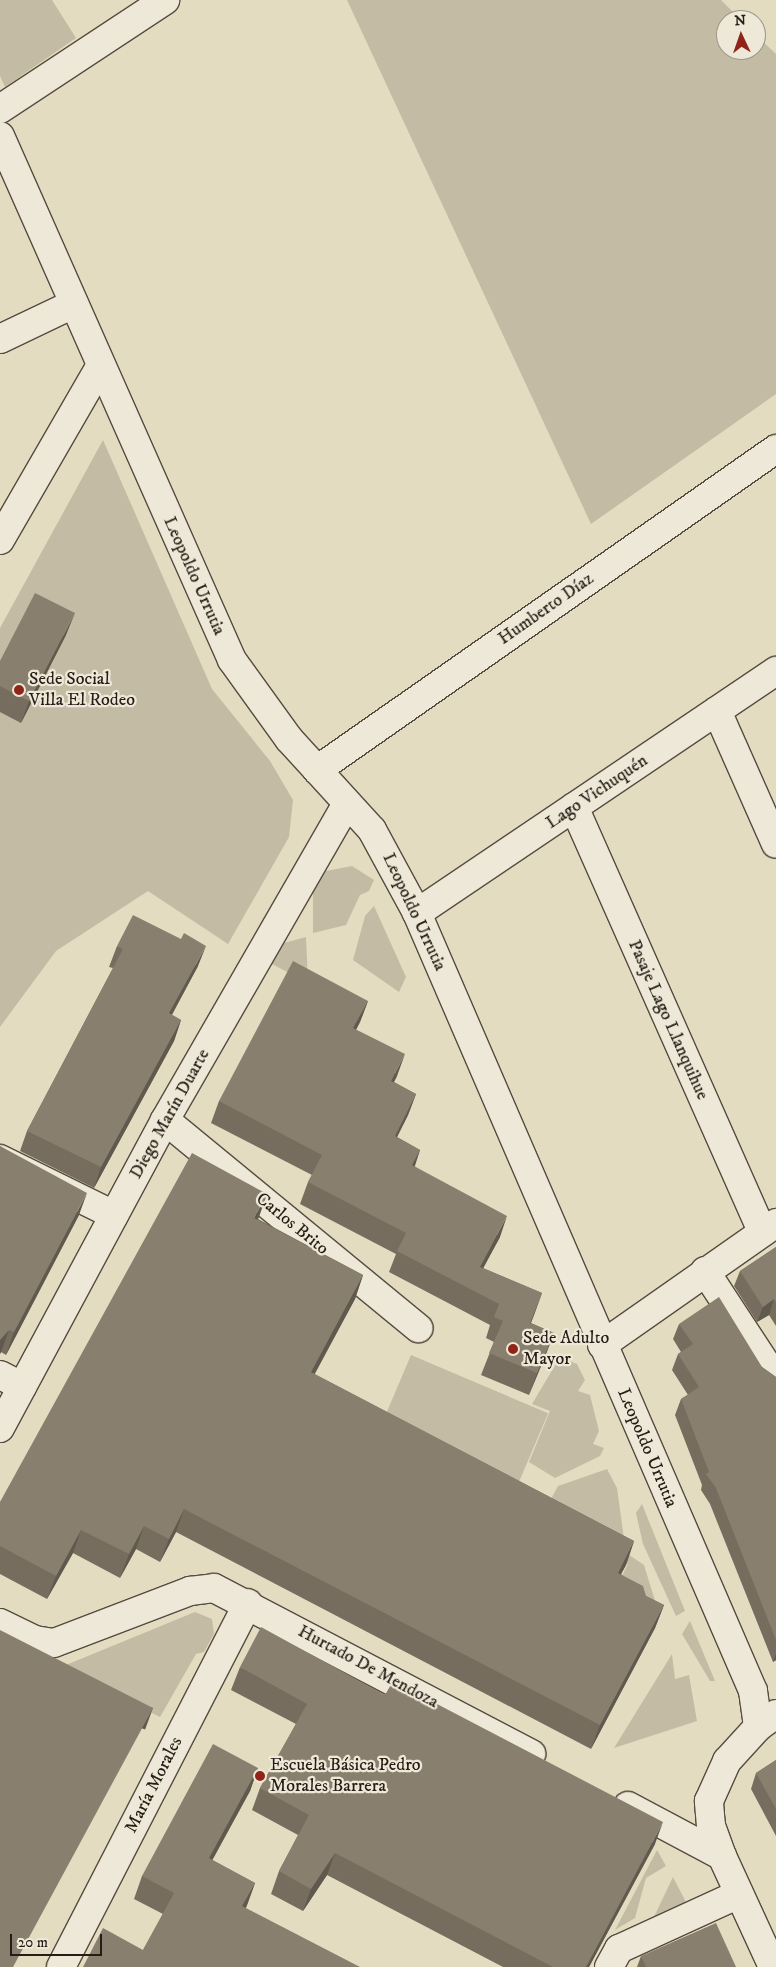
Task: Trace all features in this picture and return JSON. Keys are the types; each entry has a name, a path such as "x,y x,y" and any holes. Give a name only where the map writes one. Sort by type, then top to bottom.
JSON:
{"street":[{"path":"0,109 165,0"},
{"name":"Leopoldo Urrutia","path":"3,150 232,660 263,707 380,842 417,914 602,1345 767,1721"},
{"path":"0,339 73,304"},
{"path":"0,540 100,367"},
{"name":"Humberto Díaz","path":"317,770 776,449"},
{"name":"Lago Vichuquén","path":"417,914 776,671"},
{"path":"717,711 776,844"},
{"name":"Diego Marín Duarte","path":"0,1428 11,1381 114,1215 165,1120 347,804"},
{"name":"Pasaje Lago Llanquihue","path":"574,807 769,1228"},
{"name":"Carlos Brito","path":"165,1120 418,1328"},
{"path":"0,1159 114,1215"},
{"path":"602,1345 705,1271 769,1228"},
{"path":"705,1271 776,1378"},
{"name":"Hurtado De Mendoza","path":"0,1623 35,1640 54,1643 190,1591 214,1588 248,1603 555,1767"},
{"name":"María Morales","path":"61,1967 248,1603"},
{"path":"767,1721 715,1782 709,1801 711,1826 722,1856 773,1967"},
{"path":"608,1795 722,1856"},
{"path":"609,1967 619,1949 739,1894"}],"shaded area":[{"path":"0,0 52,0 76,38 5,87 0,76"},
{"path":"347,0 721,0 731,10 716,10 716,60 766,60 766,44 776,54 776,394 591,524"},
{"path":"103,440 212,689 270,761 293,800 289,837 228,944 148,891 56,951 0,1027 0,628"},
{"path":"352,866 374,880 369,891 360,895 346,925 313,933 313,890 326,871"},
{"path":"374,906 406,977 399,992 353,960 365,916"},
{"path":"306,937 308,983 272,964 284,943"},
{"path":"411,1355 548,1413 518,1484 381,1426"},
{"path":"560,1357 577,1364 585,1380 578,1391 590,1395 599,1431 593,1444 604,1448 600,1456 555,1478 529,1462 550,1411 532,1404"},
{"path":"607,1469 617,1488 626,1553 644,1565 657,1607 612,1595 628,1564 542,1516 558,1486"},
{"path":"642,1504 685,1611 676,1616 643,1544 636,1513"},
{"path":"195,1612 212,1619 214,1634 204,1652 196,1654 160,1717 61,1667"},
{"path":"690,1621 715,1681 710,1681 682,1634"},
{"path":"672,1654 675,1679 689,1675 697,1721 614,1748"},
{"path":"657,1850 666,1866 646,1878 635,1918 615,1930"},
{"path":"673,1877 687,1904 652,1921"}],"building":[{"name":"Sede Social Villa El Rodeo","path":"35,593 75,613 29,701 0,686 0,661"},
{"path":"133,915 181,939 184,933 206,946 169,1013 181,1020 101,1167 27,1131 123,949 117,946"},
{"path":"293,961 368,1001 353,1028 405,1054 391,1081 416,1094 395,1136 420,1150 412,1165 507,1216 480,1267 542,1293 530,1323 554,1333 537,1373 489,1353 503,1321 494,1317 499,1304 397,1251 406,1233 308,1182 322,1155 219,1101"},
{"path":"0,1146 87,1193 14,1332 9,1330 0,1340"},
{"path":"192,1153 267,1194 254,1218 363,1275 311,1372 634,1541 618,1573 643,1586 646,1596 664,1605 600,1725 184,1509 169,1539 144,1526 129,1554 81,1530 56,1576 0,1546 0,1502"},
{"path":"776,1247 776,1302 774,1299 763,1307 740,1271"},
{"path":"719,1297 762,1367 776,1377 776,1640 716,1488 706,1474 709,1472 681,1399 699,1387 678,1354 693,1344 679,1324"},
{"path":"261,1627 385,1695 393,1681 663,1822 586,1967 553,1967 335,1853 311,1889 279,1871 309,1815 260,1788 307,1704 240,1667"},
{"path":"0,1630 153,1708 13,1967 0,1967"},
{"path":"213,1744 258,1768 209,1858 255,1883 242,1906 360,1967 83,1967 103,1928 143,1950 174,1893 142,1876"},
{"path":"776,1760 776,1809 756,1773"},
{"path":"716,1923 736,1967 646,1967 641,1956"}],"place":[{"name":"Sede Social Villa El Rodeo","path":"19,690"},
{"name":"Sede Adulto Mayor","path":"513,1349"},
{"name":"Escuela Básica Pedro Morales Barrera","path":"260,1776"}]}
